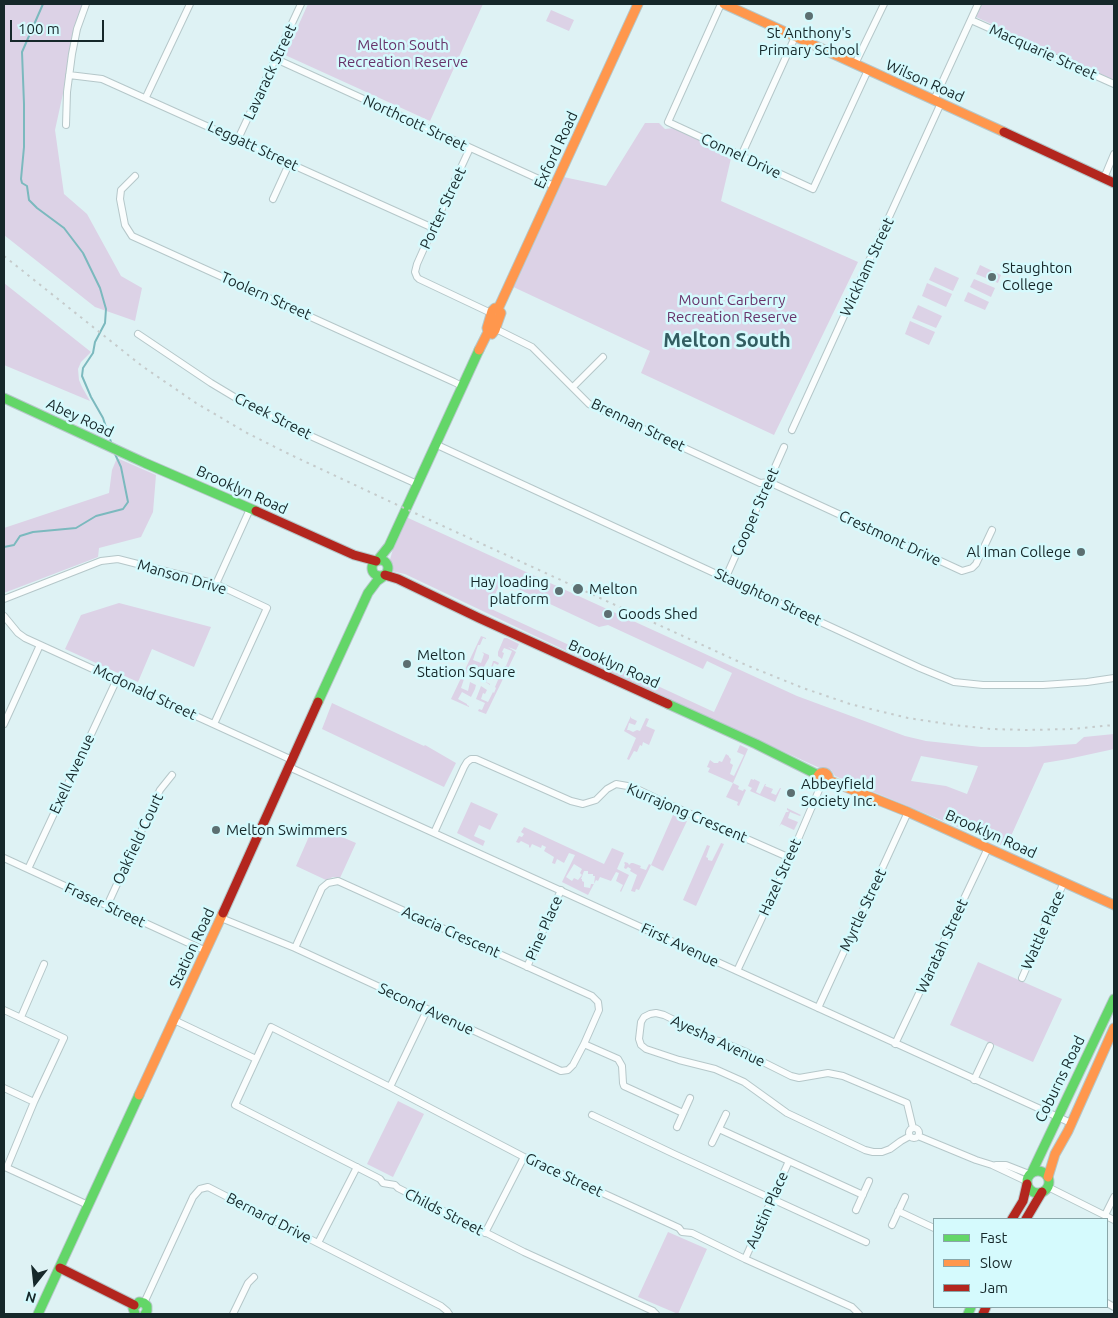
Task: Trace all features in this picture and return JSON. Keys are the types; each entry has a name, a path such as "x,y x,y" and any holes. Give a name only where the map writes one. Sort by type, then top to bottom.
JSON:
{"street":[{"path":"66,125 72,54 86,4"},
{"path":"146,97 190,4"},
{"name":"Lavarack Street","path":"238,139 302,4"},
{"name":"Exford Road","path":"374,565 388,546 462,386 492,331 487,328 638,4"},
{"name":"Wilson Road","path":"722,4 1114,183"},
{"name":"Connel Drive","path":"722,4 668,122 813,189 868,70"},
{"path":"855,64 884,4"},
{"name":"Wickham Street","path":"792,430 938,102 978,4"},
{"name":"Macquarie Street","path":"971,20 1114,84"},
{"path":"741,156 795,37"},
{"name":"Northcott Street","path":"276,60 554,186"},
{"name":"Leggatt Street","path":"69,75 102,78 433,228"},
{"name":"Porter Street","path":"470,148 433,228 415,274 419,279 495,311"},
{"path":"1104,178 1114,154"},
{"path":"273,200 290,164"},
{"name":"Toolern Street","path":"135,176 121,190 120,199 126,226 132,236 462,386"},
{"name":"Brennan Street","path":"492,331 532,346 589,404 760,483 769,482"},
{"name":"Creek Street","path":"138,334 246,404 284,424 417,484"},
{"path":"573,387 603,357"},
{"name":"Abey Road","path":"4,398 145,463"},
{"name":"Staughton Street","path":"435,444 954,682 983,685 1043,685 1114,678"},
{"name":"Cooper Street","path":"726,578 784,447"},
{"name":"Brooklyn Road","path":"145,463 374,565"},
{"name":"Crestmont Drive","path":"769,482 962,571 972,568 976,564 992,530"},
{"path":"216,584 250,509"},
{"name":"Exford Road","path":"386,571 388,546"},
{"name":"Manson Drive","path":"4,599 101,561 118,559 216,584 267,608 214,724"},
{"path":"382,560 386,571 381,576 376,575 374,565 382,560"},
{"name":"Station Road","path":"368,593 374,565"},
{"name":"Brooklyn Road","path":"386,571 457,608 756,744 823,779 908,812 1114,906"},
{"name":"Station Road","path":"38,1314 206,951 368,593 386,571"},
{"name":"Mcdonald Street","path":"4,616 18,633 25,638 214,724 290,763"},
{"path":"4,724 40,645"},
{"name":"Exell Avenue","path":"28,869 116,679"},
{"name":"Kurrajong Crescent","path":"434,833 464,766 471,759 476,759 570,801 584,804 596,800 607,789 616,784 633,786 670,805 790,858"},
{"name":"First Avenue","path":"290,763 434,833 1071,1123"},
{"name":"Oakfield Court","path":"107,906 160,790 172,775"},
{"name":"Hazel Street","path":"737,970 790,858 823,779"},
{"name":"Myrtle Street","path":"818,1008 908,812"},
{"name":"Waratah Street","path":"896,1044 988,848"},
{"name":"Fraser Street","path":"4,858 206,951"},
{"name":"Acacia Crescent","path":"295,948 322,888 328,883 338,881 592,996 598,1002 598,1010 584,1044"},
{"name":"Wattle Place","path":"1022,978 1064,882"},
{"name":"Pine Place","path":"527,966 560,890"},
{"name":"Second Avenue","path":"221,918 295,948 561,1070 568,1070 573,1065 584,1044"},
{"path":"21,1017 44,964"},
{"name":"Coburns Road","path":"1013,1218 1023,1201 1029,1178 1114,999"},
{"path":"4,1010 64,1038 5,1167 88,1205"},
{"path":"390,1087 427,1010"},
{"name":"Ayesha Avenue","path":"910,1136 882,1152 865,1150 787,1113 744,1082 716,1069 679,1060 646,1049 641,1045 639,1039 640,1022 650,1014 664,1015 715,1040 746,1052 791,1076 799,1078 828,1073 843,1076 907,1103 913,1128 918,1131 918,1136"},
{"path":"174,1020 256,1059"},
{"name":"Grace Street","path":"256,1059 271,1027 524,1157 679,1228 682,1232 692,1232 745,1259 852,1307 859,1314"},
{"name":"Coburns Road","path":"1048,1177 1055,1154 1114,1028"},
{"path":"584,1044 618,1059 622,1066 624,1086 683,1113"},
{"path":"974,1080 990,1046"},
{"name":"Childs Street","path":"256,1059 236,1105 380,1178 383,1183 395,1185 485,1233 656,1314"},
{"path":"4,1088 34,1102"},
{"path":"677,1127 690,1098"},
{"path":"712,1144 726,1114"},
{"path":"592,1115 866,1242"},
{"path":"913,1128 909,1132 910,1136 914,1138 918,1136 976,1160 1006,1165 1029,1178"},
{"path":"719,1129 863,1195"},
{"path":"485,1233 524,1157"},
{"name":"Austin Place","path":"745,1259 789,1161"},
{"path":"318,1244 357,1167"},
{"path":"1027,1218 1035,1202 1045,1190 1049,1183 1046,1174 1039,1171 1029,1178 1028,1188 1034,1193 1045,1190 1114,1220"},
{"path":"856,1210 869,1181"},
{"name":"Bernard Drive","path":"138,1308 193,1197 200,1189 208,1187 442,1306 449,1314"},
{"path":"892,1225 905,1197"},
{"path":"1105,1215 1114,1197"},
{"path":"898,1212 933,1228"},
{"path":"60,1268 138,1308 147,1306 147,1314"},
{"path":"233,1314 248,1283 254,1277"}],"green space":[{"path":"4,4 83,4 71,39 64,89 55,130 64,194 87,214 121,276 142,288 135,321 95,307 4,235"},
{"name":"Melton South Recreation Reserve","path":"308,4 483,4 430,121 285,55"},
{"path":"982,4 1114,4 1114,80 976,17"},
{"path":"551,10 574,20 569,31 546,21"},
{"name":"Mount Carberry Recreation Reserve","path":"645,123 659,123 665,129 674,128 732,154 721,201 858,262 774,435 641,373 650,351 507,284 554,175 606,186"},
{"path":"980,265 1001,275 998,283 976,274"},
{"path":"935,267 959,278 953,291 929,280"},
{"path":"974,279 995,288 991,297 970,287"},
{"path":"4,283 91,352 81,362 78,369 79,380 90,401 4,365"},
{"path":"927,283 952,294 946,307 922,296"},
{"path":"968,292 989,302 985,310 964,301"},
{"path":"918,305 942,316 936,328 912,318"},
{"path":"910,321 935,332 929,345 905,334"},
{"path":"117,458 156,475 153,512 141,537 99,548 98,557 4,593 4,528 109,493 112,470"},
{"path":"406,517 797,696 905,736 926,741 981,747 1028,747 1076,744 1084,737 1114,734 1114,749 1044,763 1006,847 835,776 831,770 824,770 638,685 405,574 391,571 389,563","holes":["501,581 599,627 608,625 703,669 707,661 732,673 714,712 489,608","921,756 978,766 967,794 946,786 911,781"]},
{"path":"119,603 211,627 194,667 152,649 138,682 65,649 81,615"},
{"path":"481,636 486,639 483,638 480,645 478,645 473,660 481,663 484,654 482,652 489,655 489,658 481,672 476,670 478,666 474,664 472,668 470,667 461,688 468,691 470,682 476,685 475,689 471,697 462,692 458,699 469,707 451,699"},
{"path":"504,638 519,644 516,650 508,647 516,652 486,714 478,711 479,709 482,710 485,703 476,699 481,686 487,690 485,694 483,693 481,699 488,702 494,693 498,675 495,673 492,677 489,676 486,682 490,685 484,681 484,678 490,671 493,661 499,663 498,665 494,663 492,669 501,673 506,666 512,651 504,648 502,659 498,656"},
{"path":"332,703 425,745 456,763 444,787 322,729"},
{"path":"631,716 631,718 637,721 635,725 629,723 627,730 633,732 640,731 646,718 649,719 646,726 655,730 649,745 643,742 642,746 640,745 637,752 634,751 629,760 627,759 636,738 624,731"},
{"path":"740,745 748,749 733,783 708,772 710,768 707,767 710,760 714,763 722,762 726,754 731,759 730,763 733,765 730,774 734,776 744,755 737,752"},
{"path":"751,779 760,782 756,792 760,794 765,784 765,786 773,789 771,793 776,795 781,788 775,802 750,791 752,788 748,786"},
{"path":"733,783 739,786 738,789 746,790 739,806 737,805 738,802 726,797"},
{"path":"471,802 498,814 490,830 479,825 474,836 485,841 483,846 457,833"},
{"path":"787,808 801,815 790,812 788,818 798,822 794,830 781,824 779,827 786,812 789,811"},
{"path":"673,815 687,821 663,871 651,865"},
{"path":"314,825 356,843 340,878 333,877 326,880 296,866"},
{"path":"524,827 604,864 612,848 624,853 617,869 629,875 621,892 623,885 616,881 619,873 616,872 611,881 600,877 598,881 596,880 594,884 588,895 562,882 575,855 569,853 564,863 557,859 555,864 552,863 554,857 544,851 546,847 542,845 541,848 532,844 530,848 529,845 521,841 519,843 516,842 519,836 522,837 524,834 521,832","holes":["574,864 582,869 580,873 582,875 578,880 574,878 572,881 566,877","584,871 588,871 588,874 595,876 594,884 591,884 590,888 584,887 584,882 581,879"]},
{"path":"721,843 724,844 696,906 683,900 707,845 710,846 706,857 712,861"},
{"path":"624,863 629,865 633,863 646,870 649,864 651,865 639,890 631,891 637,875 630,871 631,869 628,867 624,868"},
{"path":"978,962 1062,999 1033,1062 950,1025"},
{"path":"398,1101 424,1114 393,1177 367,1164"},
{"path":"668,1232 707,1249 678,1314 638,1297"}],"waterway":[{"path":"43,4 22,52 24,147 21,179 22,183 27,186 29,200 64,228 83,253 100,288 106,309 105,323 95,342 93,353 83,368 82,376 103,418 112,445"},
{"path":"4,547 14,545 20,536 33,532 76,528 96,516 123,509 128,502 121,467 115,454"}],"railway":[{"path":"4,256 142,366 196,403 247,433 406,509 746,665 803,688 850,704 908,718 991,729 1071,729 1114,725"}],"traffic: fast":[{"path":"377,561 389,546 479,350"},
{"path":"4,398 145,463 256,511"},
{"path":"377,560 383,560 388,565 388,568 386,574 377,576 372,571 372,565 377,560"},
{"path":"318,702 368,593 377,581 384,576"},
{"path":"668,704 818,775"},
{"path":"1032,1172 1114,999"},
{"path":"38,1314 139,1095"},
{"path":"1038,1171 1046,1174 1049,1182 1046,1190 1038,1193 1030,1190 1027,1182 1030,1174 1038,1171"},
{"path":"135,1314 133,1308 139,1302 147,1306 145,1314"},
{"path":"968,1314 971,1308"}],"traffic: slow":[{"path":"498,309 638,4"},
{"path":"724,4 1004,132"},
{"path":"479,350 488,332 487,328 492,311 495,308 498,309 501,313 495,330 492,334 488,332"},
{"path":"823,772 829,778 823,784 817,778 823,772"},
{"path":"828,780 908,812 1114,905"},
{"path":"139,1095 223,913"},
{"path":"1048,1177 1055,1154 1068,1131 1114,1028"}],"traffic: jam":[{"path":"1004,132 1114,183"},
{"path":"256,511 354,555 376,561"},
{"path":"385,575 398,579 668,704"},
{"path":"223,913 318,702"},
{"path":"1013,1218 1023,1201 1027,1184"},
{"path":"1027,1218 1042,1192"},
{"path":"60,1268 134,1305"},
{"path":"983,1314 986,1308"}],"place":[{"name":"St Anthony's Primary School","path":"809,16"},
{"name":"Staughton College","path":"992,277"},
{"name":"Al Iman College","path":"1081,552"},
{"name":"Melton","path":"578,589"},
{"name":"Hay loading platform","path":"559,591"},
{"name":"Goods Shed","path":"608,614"},
{"name":"Melton Station Square","path":"407,664"},
{"name":"Abbeyfield Society Inc.","path":"791,793"},
{"name":"Melton Swimmers","path":"216,830"}],"district":[{"name":"Melton South","path":"727,340"}]}
